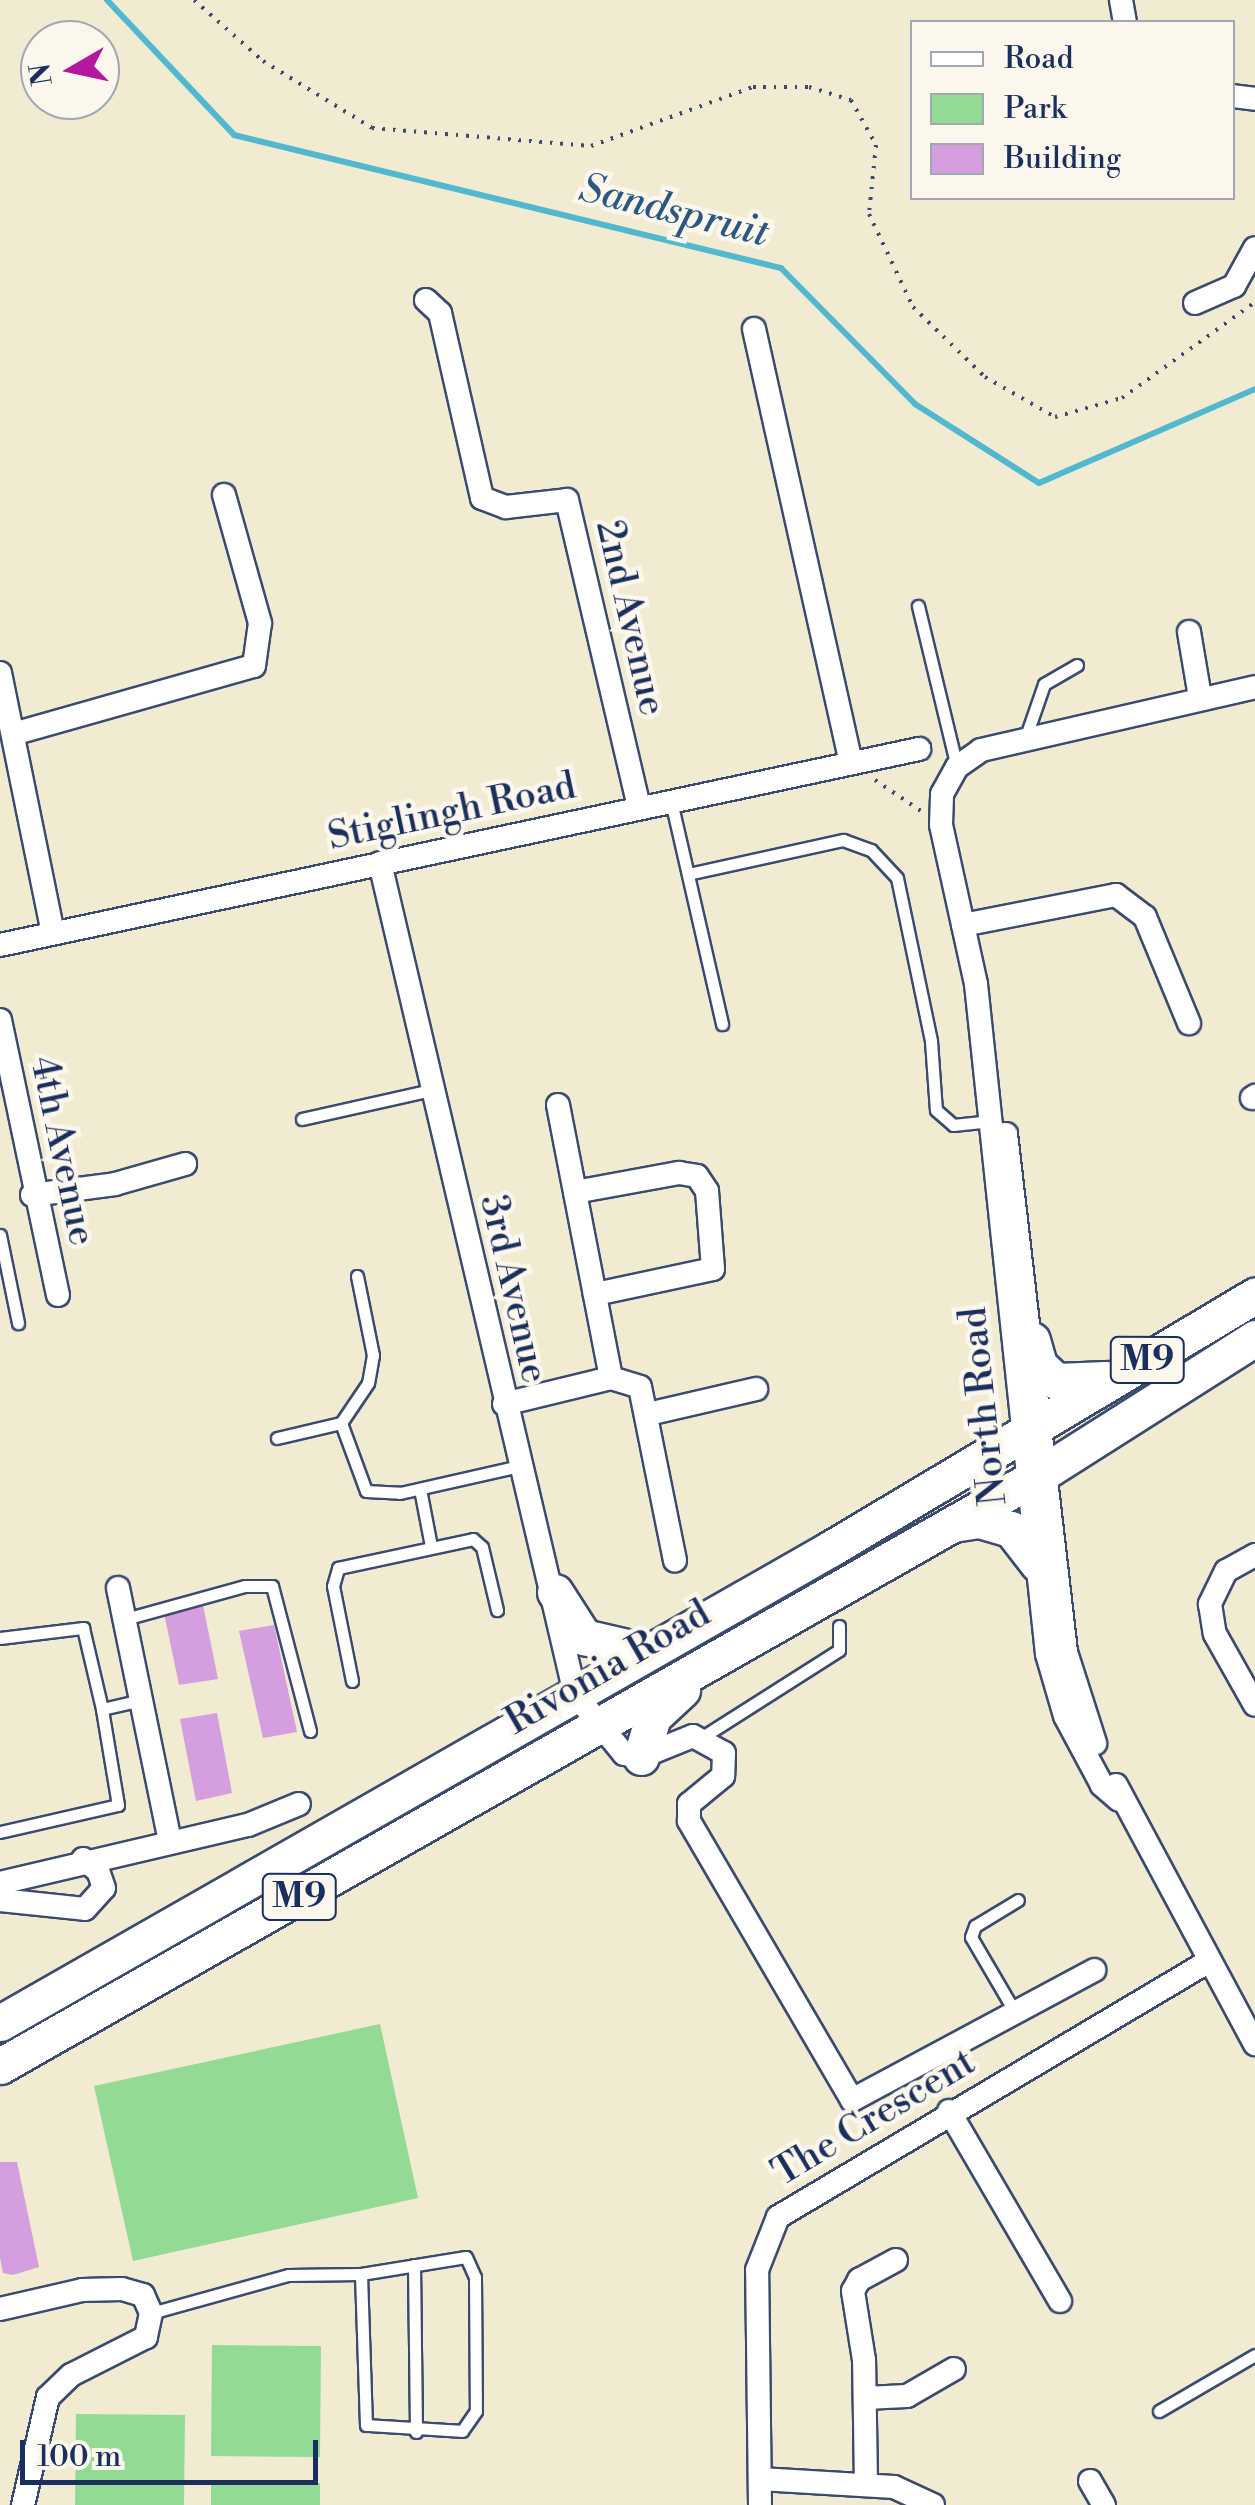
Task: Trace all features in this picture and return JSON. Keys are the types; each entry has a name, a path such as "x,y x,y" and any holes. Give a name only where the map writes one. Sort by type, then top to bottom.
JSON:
{"main road":[{"name":"Rivonia Road","path":"0,2023 576,1694 1255,1296"},
{"name":"Rivonia Road","path":"0,2066 786,1614 1035,1477 1255,1338"},
{"path":"1032,1340 1040,1366 1056,1380 1119,1377"},
{"path":"949,1524 979,1520 1012,1529 1038,1564"},
{"path":"555,1592 584,1637 644,1651"},
{"path":"640,1757 649,1723 663,1704 765,1642 786,1614"}],"street":[{"path":"1195,304 1234,286 1255,248"},
{"name":"2nd Avenue","path":"426,300 440,313 482,498 506,506 567,500 639,808"},
{"path":"754,329 851,763"},
{"path":"7,722 254,666 260,622 224,495"},
{"path":"1188,632 1200,697"},
{"path":"0,673 53,933"},
{"path":"941,826 942,794 958,768 981,750 1255,687"},
{"name":"Stiglingh Road","path":"0,945 919,749"},
{"name":"North Road","path":"941,826 976,984 1035,1477 1066,1652 1082,1713 1120,1800 1255,2044"},
{"name":"3rd Avenue","path":"380,863 504,1404 555,1592 576,1694 595,1724 620,1751 640,1757"},
{"path":"963,925 1116,895 1145,917 1189,1023"},
{"name":"North Road","path":"976,984 990,1021 1032,1340 1029,1429"},
{"name":"4th Avenue","path":"0,1020 32,1195 58,1296"},
{"path":"558,1105 611,1378"},
{"path":"32,1195 116,1184 186,1164"},
{"path":"575,1192 680,1173 697,1176 707,1191 713,1268 596,1294"},
{"path":"504,1404 611,1378 640,1386 675,1560"},
{"path":"648,1414 756,1389"},
{"name":"North Road","path":"1035,1477 1038,1564 1058,1698 1092,1769 1120,1800"},
{"path":"1255,1554 1216,1583 1210,1618 1255,1705"},
{"path":"118,1588 170,1841"},
{"path":"640,1757 704,1736 720,1748 727,1766 718,1782 689,1804 689,1821 850,2099 863,2098 1094,1970"},
{"path":"0,1882 248,1825 299,1804"},
{"path":"0,1900 85,1909 104,1888 98,1871 83,1860"},
{"name":"The Crescent","path":"760,2505 756,2300 764,2239 794,2204 1208,1962"},
{"path":"950,2111 1060,2302"},
{"path":"866,2484 866,2398 854,2286 896,2260"},
{"path":"0,2309 122,2288 143,2295 151,2313 146,2337 71,2375 48,2397 22,2505"},
{"path":"866,2398 906,2396 954,2369"},
{"path":"760,2478 866,2484 910,2491 934,2505"},
{"path":"1090,2480 1104,2505"}],"lane":[{"path":"918,606 958,768"},
{"path":"1025,739 1044,684 1077,665"},
{"path":"671,801 722,1024"},
{"path":"688,874 843,840 872,850 896,878 932,1042 939,1116 953,1125 990,1121"},
{"path":"302,1119 431,1090"},
{"path":"0,1235 18,1322"},
{"path":"277,1438 341,1423 368,1382 373,1355 356,1276"},
{"path":"341,1423 366,1491 420,1489 520,1466"},
{"path":"420,1489 431,1546"},
{"path":"352,1681 333,1586 338,1568 462,1539 482,1546 497,1610"},
{"path":"125,1619 245,1586 272,1586 310,1731"},
{"path":"704,1736 836,1652 844,1640 839,1626"},
{"path":"0,1638 83,1628 118,1805 0,1832"},
{"path":"102,1710 142,1700"},
{"path":"1016,2014 972,1936 975,1926 1018,1900"},
{"path":"151,2313 288,2275 362,2274 466,2257 475,2276 472,2423 462,2432 374,2430 364,2419 362,2274"},
{"path":"414,2265 416,2432"},
{"path":"1159,2412 1255,2355"}],"path":[{"path":"194,0 264,61 372,128 591,146 753,87 809,87 851,100 876,145 870,214 913,307 985,377 1055,417 1122,398 1255,302"},
{"path":"851,763 941,826"}],"green space":[{"path":"380,2024 418,2198 133,2261 94,2086"},
{"path":"212,2345 321,2346 320,2457 211,2456"},
{"path":"76,2414 185,2415 184,2505 75,2505"},
{"path":"211,2482 320,2483 320,2505 211,2505"}],"building":[{"path":"203,1605 218,1679 179,1685 164,1613"},
{"path":"274,1625 297,1732 263,1738 239,1631"},
{"path":"217,1713 232,1793 196,1801 180,1719"},
{"path":"0,2162 17,2162 39,2267 13,2275 3,2273 0,2258"}],"waterway":[{"name":"Sandspruit","path":"107,0 234,135 781,268 915,404 1039,483 1255,389"}]}
